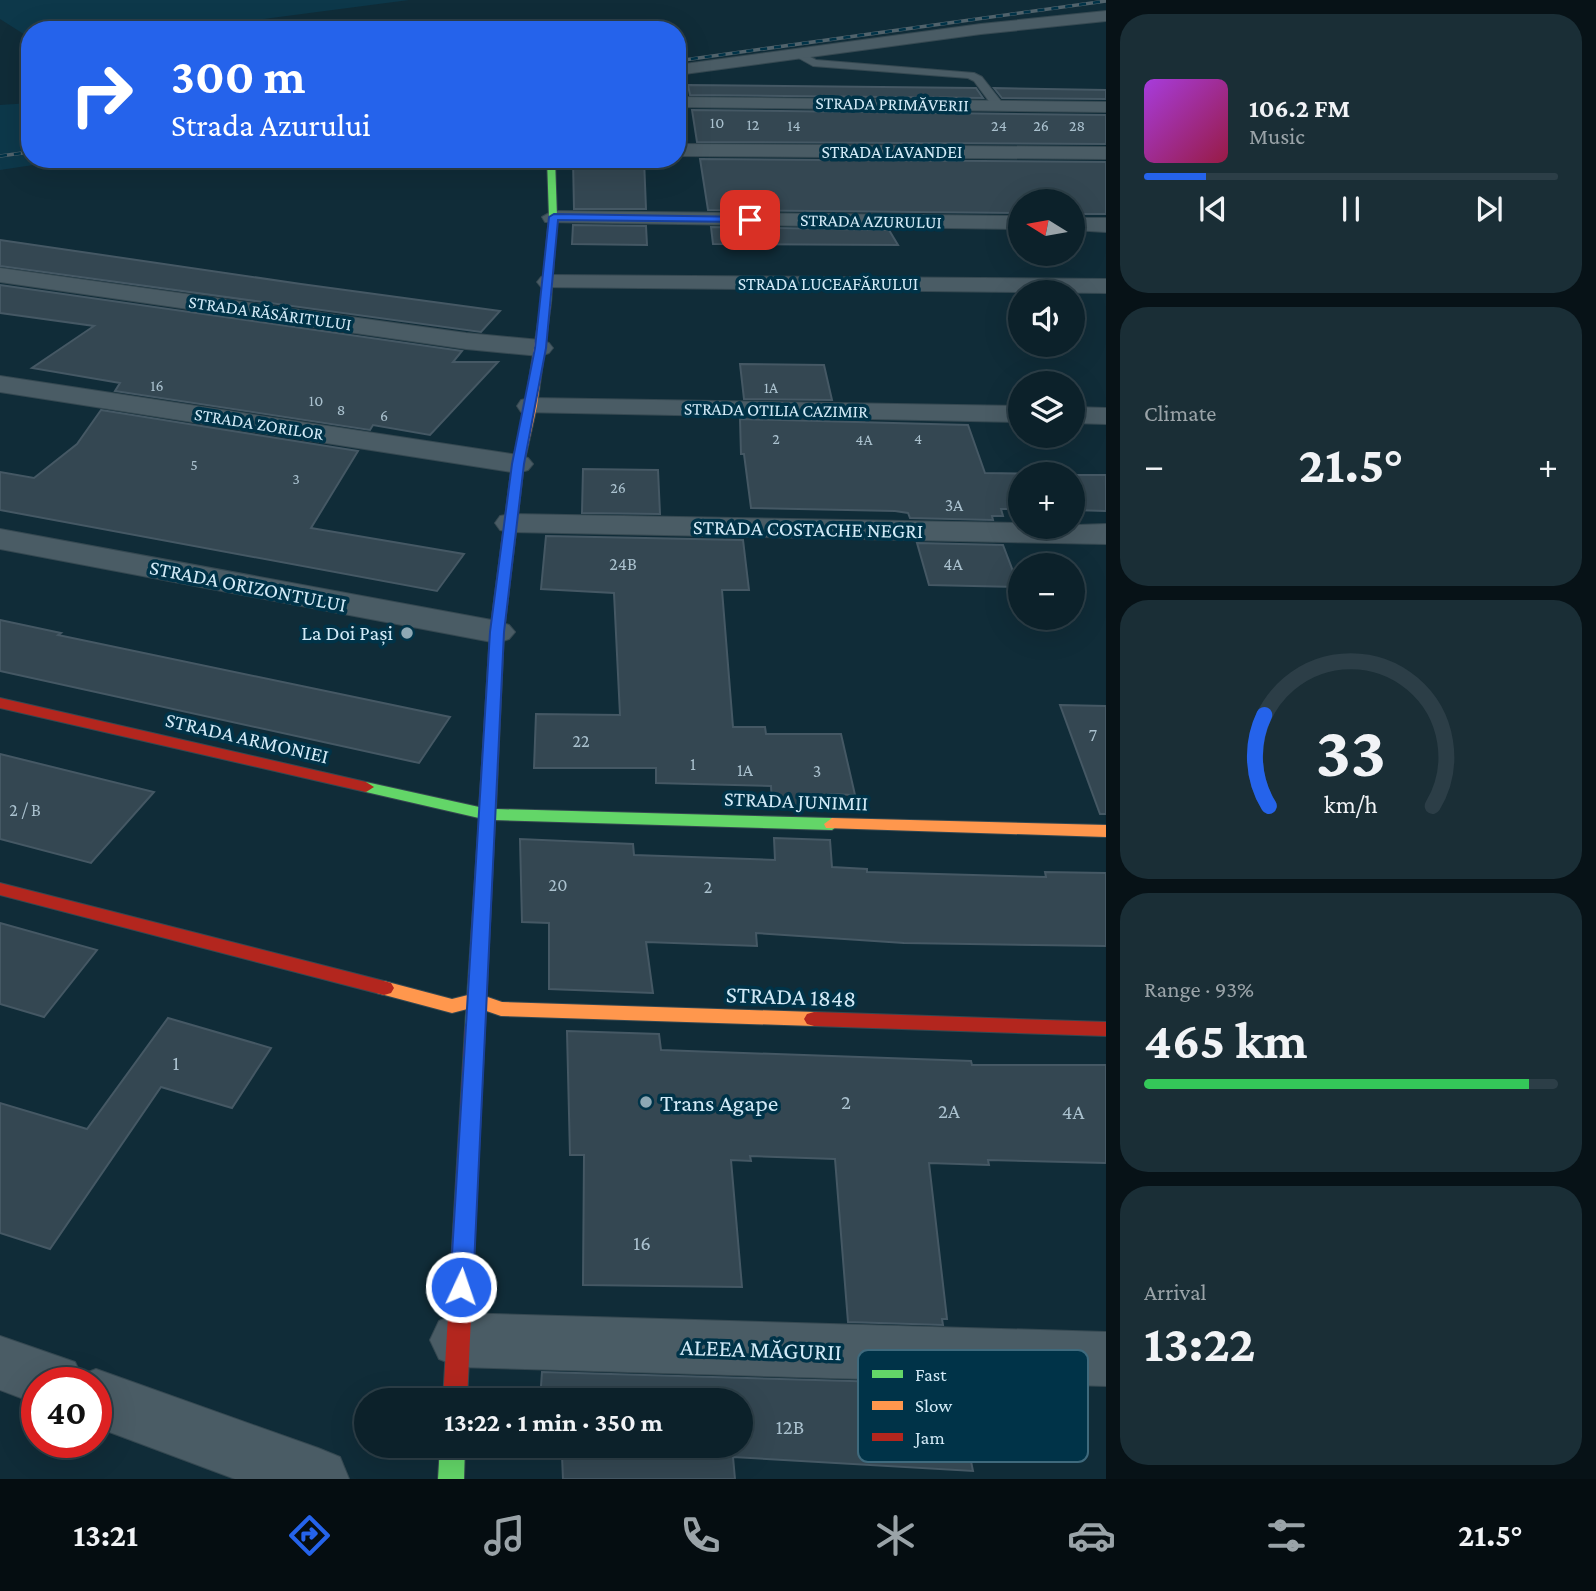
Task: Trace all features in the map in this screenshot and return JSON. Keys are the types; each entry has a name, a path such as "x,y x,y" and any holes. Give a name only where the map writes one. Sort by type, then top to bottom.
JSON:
{"street":[{"path":"686,69 1106,16"},
{"path":"1070,20 1106,24"},
{"name":"STRADA PRIMĂVERII","path":"686,102 1106,107"},
{"name":"STRADA LAVANDEI","path":"686,150 1106,153"},
{"path":"456,1388 497,632 518,464 541,348 549,282 554,217 551,168"},
{"name":"STRADA AZURULUI","path":"554,217 1008,223"},
{"path":"1085,224 1106,225"},
{"name":"STRADA RĂSĂRITULUI","path":"0,275 466,341 541,348"},
{"name":"STRADA LUCEAFǍRULUI","path":"549,282 1106,286"},
{"name":"STRADA ZORILOR","path":"0,384 518,464"},
{"name":"STRADA OTILIA CAZIMIR","path":"531,406 1008,414"},
{"path":"1085,415 1106,416"},
{"name":"STRADA COSTACHE NEGRI","path":"511,523 1106,534"},
{"name":"STRADA ORIZONTULUI","path":"0,539 497,632"},
{"name":"STRADA ARMONIEI","path":"0,703 485,814"},
{"name":"STRADA JUNIMII","path":"485,814 1106,831"},
{"path":"0,889 452,1006 476,1000"},
{"name":"STRADA 1848","path":"476,1000 500,1009 1106,1029"},
{"name":"ALEEA MĂGURII","path":"459,1340 858,1352"},
{"name":"ALEEA MĂGURII","path":"1088,1358 1106,1359"},
{"path":"0,1363 21,1370"},
{"path":"112,1404 318,1479"},
{"path":"451,1479 452,1458"}],"lane":[{"path":"799,54 813,63 970,75 978,79 998,105"}],"shaded area":[{"path":"0,0 409,0 249,21 21,21 21,32 0,19"},
{"path":"21,104 21,167 0,170 0,105"}],"building":[{"path":"688,85 976,88 983,98 690,95"},
{"path":"994,88 1106,90 1106,99 1002,98"},
{"path":"692,110 1106,115 1106,144 697,142"},
{"path":"700,159 1106,162 1106,214 1085,214 1085,189 1008,189 1008,213 708,210"},
{"path":"573,168 644,168 646,209 574,209"},
{"path":"573,225 646,226 647,245 572,244"},
{"path":"711,227 889,230 898,245 713,244"},
{"path":"0,240 500,311 481,332 0,266"},
{"path":"0,285 462,351 453,362 498,362 430,435 373,425 370,430 115,391 120,383 32,368 94,326 0,313"},
{"path":"740,364 824,365 832,400 744,399"},
{"path":"101,410 358,451 311,528 464,554 437,591 0,510 0,472 34,478 77,444"},
{"path":"740,419 968,425 985,473 1008,473 1008,509 1001,509 1003,516 992,516 993,520 910,518 908,513 895,511 751,508 744,454 741,454"},
{"path":"583,469 658,470 660,514 582,513"},
{"path":"1085,475 1106,475 1106,511 1085,510"},
{"path":"546,536 743,540 749,590 722,590 733,727 765,727 766,734 841,734 855,795 828,794 829,807 772,805 771,786 656,783 656,768 534,768 536,714 620,715 614,593 541,589"},
{"path":"917,543 1003,545 1008,558 1008,587 929,585"},
{"path":"0,620 61,633 58,635 450,717 419,763 0,671"},
{"path":"1060,705 1106,706 1106,814 1100,814"},
{"path":"0,754 154,792 91,863 0,839"},
{"path":"774,838 830,840 832,867 867,869 867,872 1046,877 1045,872 1106,873 1106,946 904,943 756,933 757,946 646,942 653,993 549,989 549,923 522,922 520,839 633,844 634,855 775,860"},
{"path":"0,923 97,950 44,1017 0,1004"},
{"path":"168,1018 271,1048 232,1108 161,1087 50,1249 0,1233 0,1103 87,1129"},
{"path":"567,1031 659,1034 661,1050 971,1061 972,1065 1106,1065 1106,1163 988,1160 989,1165 929,1163 947,1319 942,1319 943,1325 848,1322 835,1159 750,1156 751,1161 731,1160 742,1287 583,1285 584,1155 570,1155"},
{"path":"542,1372 858,1381 858,1462 971,1462 973,1471 750,1458 753,1458 753,1388 541,1388"},
{"path":"562,1458 733,1458 735,1479 563,1479"}],"railway":[{"path":"686,60 1106,1"},
{"path":"0,156 21,153"}],"traffic: fast":[{"path":"546,303 553,217 551,168"},
{"path":"475,1028 490,764"},
{"path":"366,787 485,814 832,824"},
{"path":"451,1479 452,1458"}],"traffic: slow":[{"path":"490,764 497,632 518,464 531,406 546,303"},
{"path":"832,824 1106,831"},
{"path":"384,988 452,1006 476,1000"},
{"path":"476,1000 501,1009 814,1019"}],"traffic: jam":[{"path":"0,703 366,787"},
{"path":"0,889 384,988"},
{"path":"814,1019 1106,1029"},
{"path":"456,1388 475,1028"}],"place":[{"name":"La Doi Pași","path":"407,633"},
{"name":"Trans Agape","path":"646,1102"}],"route":[{"path":"461,1287 497,632 518,464 541,348 554,217 750,220"}]}
